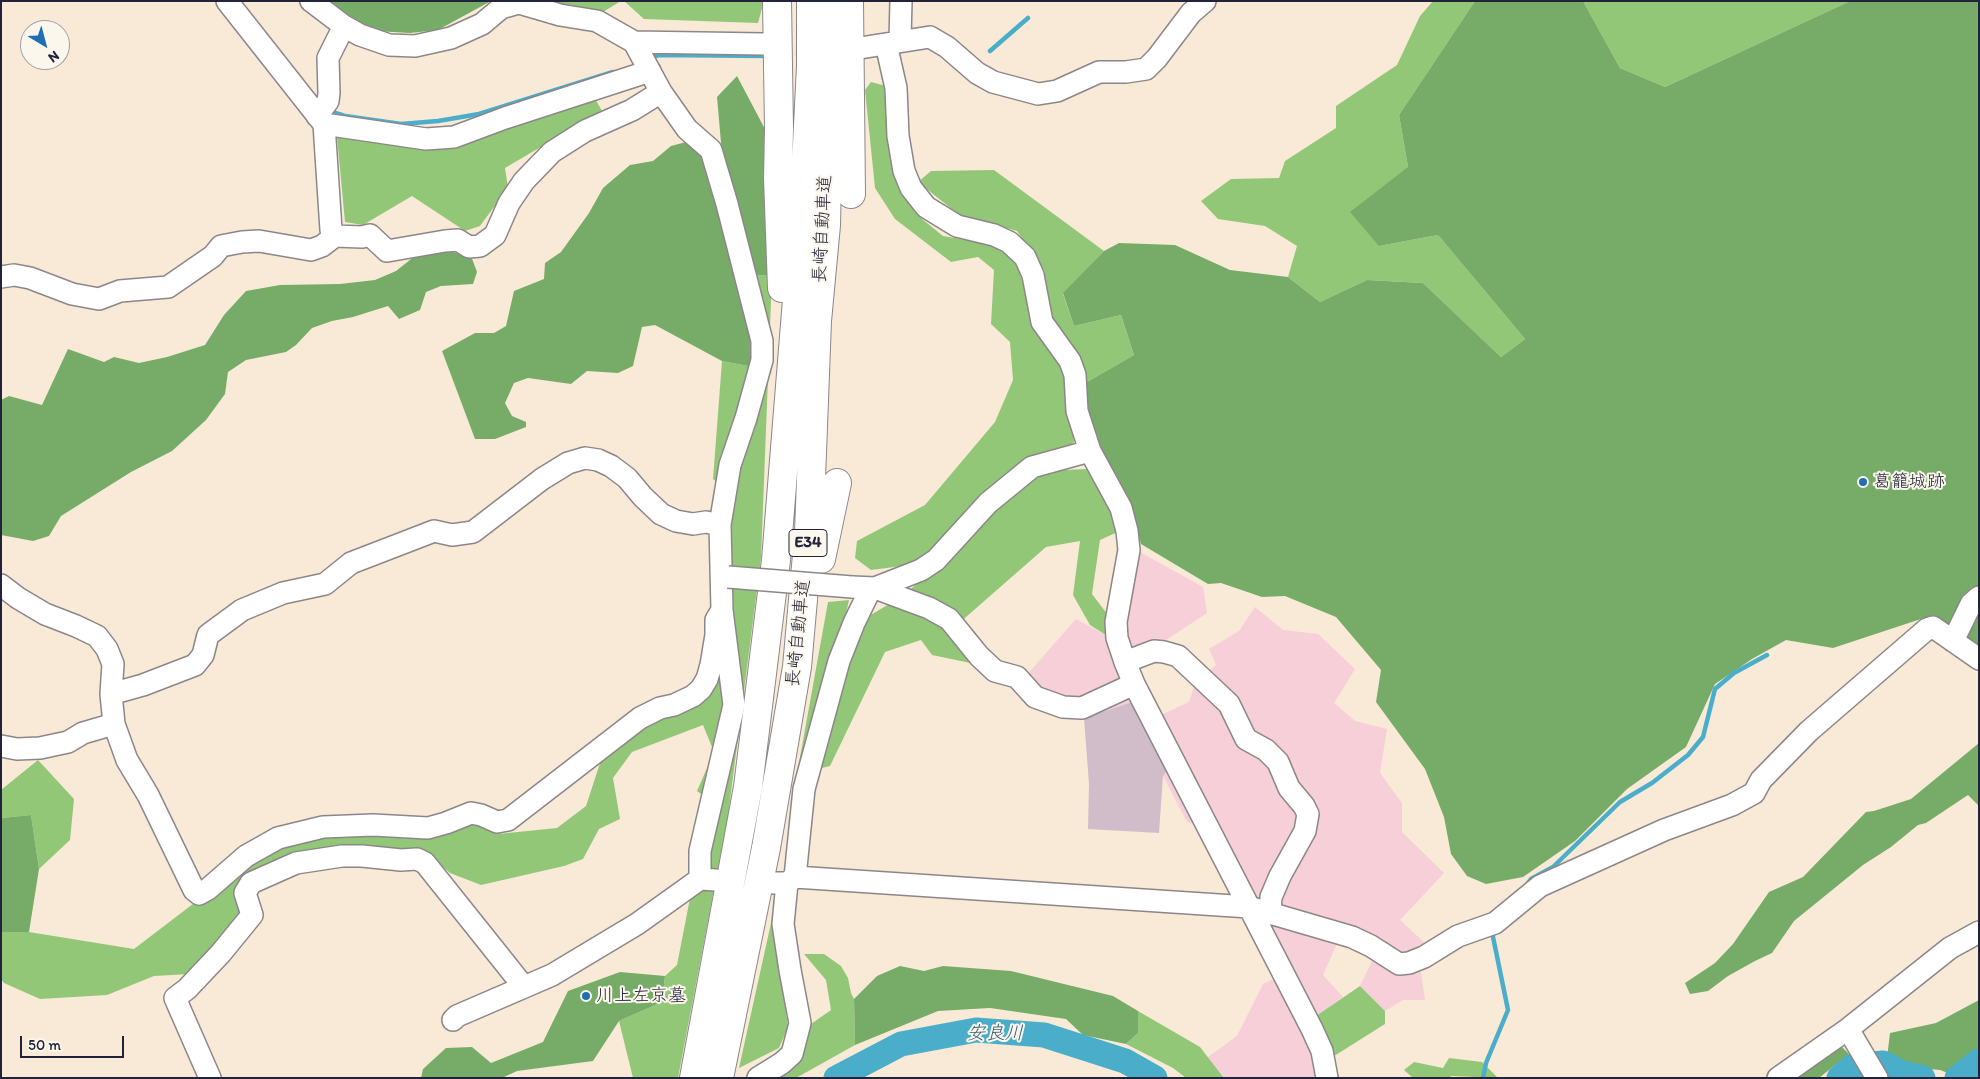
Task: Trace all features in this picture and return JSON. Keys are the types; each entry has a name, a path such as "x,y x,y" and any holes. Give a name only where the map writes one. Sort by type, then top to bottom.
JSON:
{"highway":[{"path":"777,1 778,178 782,253 785,452"},
{"name":"長崎自動車道","path":"694,1078 748,787 776,560 803,225 811,66 811,1"},
{"name":"長崎自動車道","path":"719,1078 766,848 797,667 808,532 817,321 826,225 830,1"},
{"path":"849,1 851,194"},
{"path":"797,667 837,483"}],"street":[{"path":"227,1 323,114 426,139 454,137 505,118 643,58 764,44"},
{"path":"311,1 344,26 360,35 389,45 416,46 451,38 482,24 501,8 519,3 560,15 597,21 643,58 661,92 687,129 711,150 727,204 762,341 762,360 746,418 730,465 720,525 724,575 722,610 734,705 700,851 708,880 552,976 457,1016 453,1020"},
{"path":"901,1 893,42 898,136 904,171 911,188 926,207 957,226 994,235 1009,242 1025,257 1033,275 1042,322 1070,361 1075,375 1077,412 1090,451 1121,508 1127,531 1129,550 1116,622 1117,638 1125,662 1134,684 1312,1029 1322,1051 1327,1078"},
{"path":"860,48 930,36 977,73 994,82 1038,94 1057,91 1099,72 1126,72 1146,69 1157,58 1191,13 1205,1"},
{"path":"335,236 331,230 323,114 329,93 328,58 344,26"},
{"path":"1,277 14,275 30,278 72,294 99,299 120,291 168,287 213,256 221,246 259,241 311,250 322,246 335,236 370,236 387,251 458,240 469,247 480,246 495,235 509,203 524,181 552,152 586,131 632,110 661,92"},
{"path":"866,588 921,570 936,560 988,503 1032,467 1090,451"},
{"path":"111,694 143,686 195,665 203,655 208,635 242,610 283,593 325,584 351,563 434,531 452,535 473,532 542,479 568,463 585,458 598,460 611,466 627,478 661,514 676,521 693,524 706,522 720,525"},
{"path":"724,575 866,588 929,608 949,619 979,656 995,671 1017,677 1035,697 1063,707 1082,708 1134,684"},
{"path":"1,584 18,598 45,614 97,636 108,649 113,664 111,694 114,724 127,760 148,795 194,890 199,894 208,889 246,856 278,838 323,827 373,825 428,828 471,813 481,814 498,822 508,820 640,718 660,708 674,705 701,690 711,665 716,635 716,620 722,610"},
{"path":"758,1078 782,1063 792,1054 800,1023 783,924 785,881 804,789 840,661 866,588"},
{"path":"1953,641 1971,604 1979,597"},
{"path":"785,881 1249,907 1352,937 1371,946 1398,964 1409,963 1424,957 1458,936 1495,923 1540,886 1664,830 1744,800 1754,793 1761,780 1809,731 1927,629 1933,627 1979,659"},
{"path":"1125,662 1154,652 1164,652 1178,656 1230,704 1246,739 1266,750 1278,762 1289,788 1304,806 1308,814 1305,831 1280,876 1271,897 1270,914"},
{"path":"1,746 17,749 40,748 68,742 83,733 114,724"},
{"path":"210,1078 175,998 187,989 221,953 252,915 245,893 251,883 296,863 342,856 362,856 402,860 417,859 425,863 524,987"},
{"path":"1778,1078 1848,1029 1950,948 1979,932"},
{"path":"1848,1029 1876,1078"}],"shaded area":[{"path":"1138,551 1203,587 1207,613 1157,646 1135,665 1161,715 1189,702 1196,681 1216,665 1209,649 1239,631 1255,607 1283,630 1318,634 1355,669 1334,703 1355,721 1387,729 1380,773 1402,803 1402,832 1444,873 1400,920 1427,945 1420,966 1425,1000 1403,1000 1385,1011 1360,986 1375,955 1339,939 1323,975 1343,997 1316,1016 1335,1078 1224,1078 1208,1057 1237,1036 1263,984 1278,977 1194,824 1187,822 1163,776 1132,702 1084,718 1048,696 1025,677 1076,619 1109,637"},
{"path":"1132,702 1167,770 1163,776 1159,833 1088,829 1089,784 1084,718"}],"green space":[{"path":"328,1 491,1 438,30 410,33 376,31"},
{"path":"542,1 621,1 598,15"},
{"path":"624,1 764,1 758,23 644,19"},
{"path":"1433,1 1475,1 1399,115 1408,167 1379,246 1438,235 1525,339 1501,357 1423,283 1367,280 1320,302 1288,277 1297,246 1265,226 1218,219 1201,201 1231,179 1279,178 1285,161 1336,128 1336,106 1397,65 1420,16"},
{"path":"1475,1 1583,1 1620,68 1665,87 1850,1 1979,1 1979,647 1933,615 1833,648 1786,640 1752,659 1715,684 1686,747 1627,789 1575,841 1523,877 1486,884 1467,876 1451,854 1444,817 1425,769 1376,702 1381,670 1336,617 1285,596 1262,597 1221,583 1208,584 1141,544 1134,516 1100,452 1085,408 1087,382 1134,355 1121,315 1074,326 1063,293 1104,251 1119,243 1175,245 1230,270 1288,277 1320,302 1367,280 1423,283 1501,357 1525,339 1438,235 1379,246 1350,212 1408,167 1399,115"},
{"path":"1583,1 1850,1 1665,87 1620,68"},
{"path":"737,76 766,131 772,276 738,274 758,345 748,366 722,361 655,325 642,327 633,366 618,373 587,371 571,384 528,378 514,383 505,403 512,416 526,422 526,427 495,439 475,439 442,351 475,333 494,333 506,326 514,291 544,279 545,263 561,252 589,213 603,188 630,165 653,161 671,146 686,142 705,160 722,154 717,97"},
{"path":"871,82 886,86 892,164 904,194 922,219 943,236 986,243 1016,259 1033,320 1065,371 1074,442 918,564 871,570 855,558 857,541 925,505 995,422 1013,380 1010,342 991,324 994,270 978,257 951,262 895,219 875,188 865,90"},
{"path":"593,95 602,111 505,168 508,188 480,226 465,231 412,196 363,225 345,222 337,137 438,148"},
{"path":"994,170 1104,251 1063,294 1074,326 1121,315 1134,355 1087,382 1052,324 1044,270 1017,231 958,214 918,182 931,171"},
{"path":"448,251 471,256 477,272 473,284 441,286 426,292 420,310 399,319 388,306 353,317 332,321 312,328 296,345 286,352 246,360 228,372 225,394 206,420 172,451 131,472 61,516 49,536 33,541 1,535 1,400 9,396 42,405 68,349 104,362 114,357 139,363 167,357 205,345 224,315 246,291 280,285 340,284 375,280 396,271 420,252"},
{"path":"738,274 772,276 761,558 728,816 678,1078 633,1078 619,1021 662,1002 665,976 677,965 691,893 705,797 697,791 714,752 703,725 632,752 613,778 620,819 599,829 583,859 564,866 481,885 450,873 425,851 319,849 243,884 246,914 190,974 154,976 107,995 40,999 4,983 1,979 1,932 29,932 134,949 253,858 282,842 477,819 498,834 557,828 586,806 603,754 651,719 694,700 730,520 731,494 713,479 722,361 748,366"},
{"path":"1087,469 1122,530 1100,540 1092,594 1111,619 1109,637 1090,625 1073,595 1080,541 1046,547 950,631 975,664 932,655 921,640 885,652 830,766 797,774 828,602 849,600 842,632 906,594 995,506 1039,471"},
{"path":"1979,743 1979,806 1968,795 1926,823 1918,825 1891,847 1863,865 1794,921 1772,953 1728,976 1708,991 1690,994 1685,983 1715,963 1733,944 1769,892 1803,877 1866,812 1911,799"},
{"path":"38,760 74,799 70,840 39,869 31,815 1,818 1,790"},
{"path":"31,815 39,869 29,932 1,932 1,818"},
{"path":"773,914 788,1027 779,1048 739,1068"},
{"path":"804,954 824,954 841,966 848,978 854,999 855,1045 796,1078 777,1078 799,1063 811,1024 831,1010 826,980"},
{"path":"900,966 924,971 943,966 1011,971 1113,996 1138,1011 1138,1033 1126,1044 1083,1035 1066,1019 990,1008 938,1011 855,1045 854,999 877,976"},
{"path":"620,972 665,976 662,1002 619,1021 593,1061 517,1071 502,1078 421,1078 423,1069 446,1048 472,1047 491,1063 543,1042 568,991"},
{"path":"1360,986 1385,1011 1385,1024 1331,1058 1316,1016"},
{"path":"1979,1000 1979,1078 1961,1078 1940,1070 1916,1068 1887,1058 1890,1033 1936,1023"},
{"path":"1138,1011 1200,1047 1224,1078 1186,1078 1173,1068 1126,1044 1138,1033"},
{"path":"1838,1043 1849,1054 1819,1078 1792,1078"},
{"path":"1449,1058 1482,1062 1498,1078 1452,1076 1448,1078 1413,1078 1404,1070 1414,1062 1443,1068"}],"waterway":[{"path":"990,51 1028,18"},
{"path":"651,58 659,55 769,56"},
{"path":"329,111 345,116 401,124 438,121 479,114 613,72"},
{"path":"1528,883 1531,879 1553,867 1620,802 1652,783 1688,755 1703,737 1715,689 1734,673 1767,655"},
{"path":"1483,1078 1486,1063 1508,1010 1492,932"},
{"name":"安良川","path":"836,1078 901,1044 976,1030 1044,1035 1125,1061 1155,1078"},
{"path":"1957,1078 1979,1061"},
{"path":"1839,1078 1853,1066 1883,1063 1902,1073 1923,1078"}],"tunnel":[{"path":"764,44 826,46"}],"place":[{"name":"葛籠城跡","path":"1863,482"},
{"name":"川上左京墓","path":"586,996"}]}
